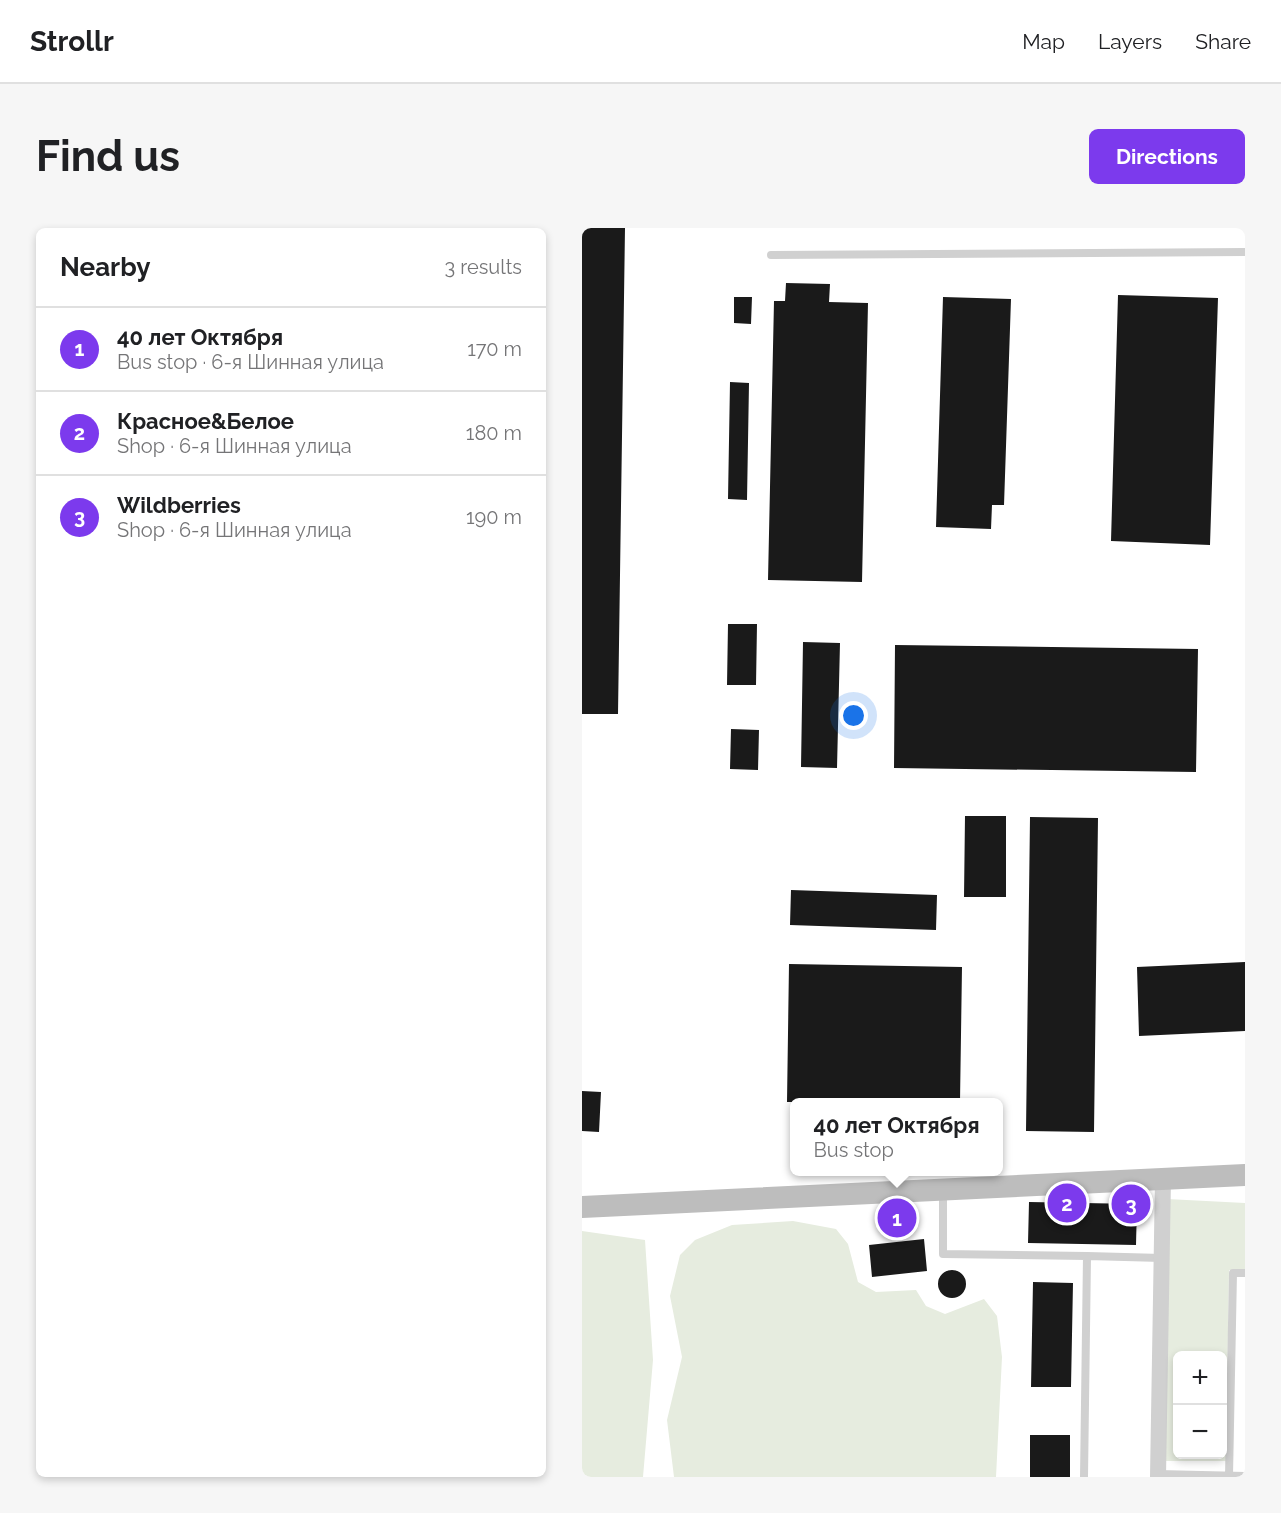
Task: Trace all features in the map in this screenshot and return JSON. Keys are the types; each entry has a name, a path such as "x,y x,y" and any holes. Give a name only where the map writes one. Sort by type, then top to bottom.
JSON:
{"main road":[{"path":"582,1207 1245,1175"}],"street":[{"path":"1158,1476 1163,1178"}],"lane":[{"path":"771,255 1245,252"},
{"path":"943,1189 943,1254 1162,1258"},
{"path":"1084,1477 1087,1256"},
{"path":"1229,1476 1233,1273 1245,1273"},
{"path":"1158,1476 1245,1476"}],"shaded area":[{"path":"1167,1199 1245,1203 1245,1270 1229,1270 1227,1397 1227,1351 1173,1351 1173,1459 1226,1459 1226,1461 1165,1461"},
{"path":"793,1221 836,1229 848,1244 858,1282 876,1292 916,1290 926,1306 945,1314 984,1299 997,1316 1002,1357 996,1477 674,1477 667,1420 682,1357 670,1296 680,1255 695,1240 732,1225"},
{"path":"582,1231 645,1240 653,1360 643,1477 582,1477"}],"building":[{"path":"582,228 625,228 618,714 582,714"},
{"path":"786,283 830,284 829,302 868,303 862,582 768,580 774,301 785,301"},
{"path":"1118,295 1218,298 1210,545 1111,541"},
{"path":"734,297 752,297 751,324 734,323"},
{"path":"943,297 1011,299 1004,505 992,505 991,529 936,527"},
{"path":"730,382 749,383 747,500 728,499"},
{"path":"728,624 757,624 756,685 727,685"},
{"path":"803,642 840,643 837,768 801,767"},
{"path":"895,645 1198,649 1196,772 894,768"},
{"path":"731,729 759,730 758,770 730,769"},
{"path":"965,816 1006,816 1006,897 964,897"},
{"path":"1030,817 1098,818 1094,1132 1026,1131"},
{"path":"791,890 937,895 936,930 790,925"},
{"path":"1245,962 1245,1031 1139,1036 1137,967"},
{"path":"789,964 962,967 960,1098 790,1098 790,1102 787,1102"},
{"path":"582,1091 601,1092 599,1132 582,1131"},
{"path":"1029,1202 1137,1204 1136,1245 1028,1243"},
{"path":"924,1239 927,1271 872,1277 869,1245"},
{"path":"952,1270 962,1274 966,1284 962,1294 952,1298 942,1294 938,1284 942,1274"},
{"path":"1033,1282 1073,1283 1071,1387 1031,1387"},
{"path":"1030,1435 1070,1435 1070,1477 1030,1477"}],"place":[{"name":"Красное&Белое","path":"1067,1203"},
{"name":"Wildberries","path":"1131,1204"},
{"name":"40 лет Октября","path":"897,1218"}]}
